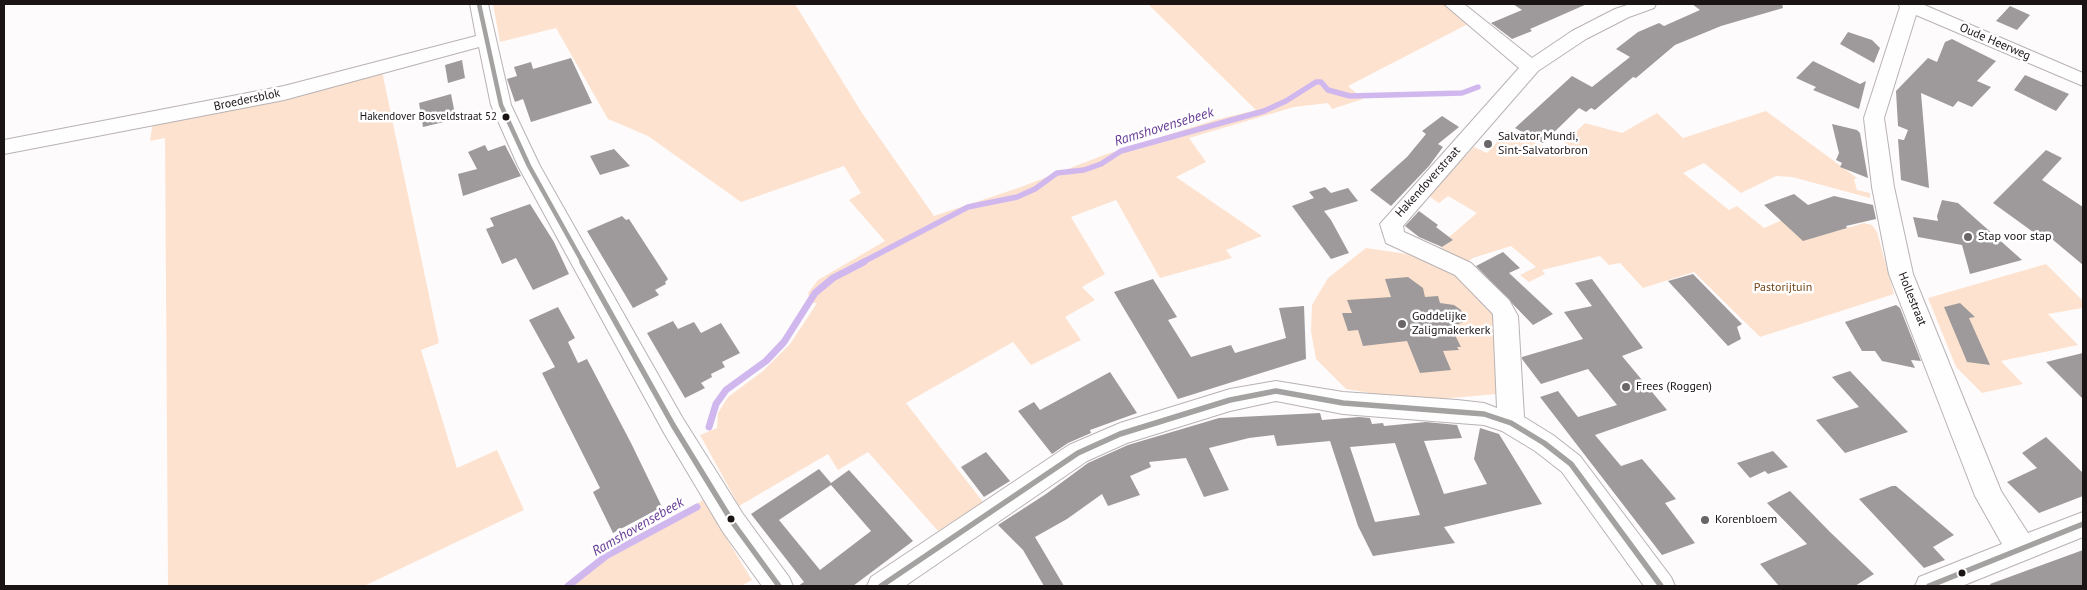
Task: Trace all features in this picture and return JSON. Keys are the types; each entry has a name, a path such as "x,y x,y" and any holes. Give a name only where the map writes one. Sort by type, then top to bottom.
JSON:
{"street":[{"path":"479,4 501,105 529,166 673,425 733,523 778,586"},
{"path":"1453,4 1531,67"},
{"name":"Hakendoverstraat","path":"1511,423 1506,316 1501,307 1463,269 1394,237 1391,224 1531,67 1579,35 1622,13 1647,4"},
{"name":"Oude Heerweg","path":"1908,4 2083,80"},
{"name":"Hollestraat","path":"1908,4 1874,118 1883,187 1901,274 1989,496 2008,530 2022,548"},
{"name":"Broedersblok","path":"4,147 284,93 487,39"},
{"path":"882,586 1078,454 1120,434 1230,400 1276,391 1342,403 1484,414 1511,423 1544,443 1571,464 1661,586"},
{"path":"1929,586 2083,524"}],"green space":[{"path":"493,4 795,4 862,113 934,216 1021,187 1104,155 1215,120 1256,110 1148,4 1447,4 1470,23 1348,86 1363,99 1332,109 1328,103 1294,107 1189,138 1206,162 1176,177 1262,236 1226,250 1232,258 1160,278 1116,200 1071,217 1105,274 1082,287 1095,300 1065,317 1081,340 1031,365 1013,342 906,403 983,502 938,531 868,452 838,470 828,454 739,506 700,435 717,428 718,413 728,397 763,371 790,344 817,303 811,303 808,293 818,280 885,241 849,200 861,193 844,166 741,202 648,136 608,119 556,28 500,42"},
{"path":"382,71 439,343 421,350 457,468 497,450 524,510 364,586 168,586 165,138 150,141 153,121"},
{"name":"Pastorijtuin","path":"1766,111 1857,178 1854,179 1857,190 1870,193 1870,198 1792,177 1776,176 1741,193 1704,163 1683,173 1729,210 1737,206 1764,228 1782,220 1805,240 1864,223 1872,225 1877,232 1894,294 1760,337 1694,272 1643,288 1620,263 1609,265 1600,256 1542,270 1545,274 1529,282 1520,275 1536,267 1511,246 1473,258 1464,264 1436,251 1453,240 1449,237 1477,213 1448,196 1439,203 1427,195 1474,147 1487,153 1508,130 1556,152 1585,123 1622,133 1657,113 1683,138"},
{"path":"1366,248 1407,254 1449,270 1494,310 1501,352 1496,394 1440,399 1389,396 1346,389 1316,359 1311,331 1312,305 1328,278"},
{"path":"2046,264 2083,301 2083,308 2048,314 2078,345 2001,361 2023,384 1982,393 1956,367 1928,298"},
{"path":"703,500 752,580 741,586 564,586"}],"building":[{"path":"1513,4 1587,4 1512,39 1491,23 1522,10"},
{"path":"1692,4 1782,4 1783,8 1721,26 1675,45 1636,78 1633,77 1595,110 1591,108 1586,112 1579,108 1543,143 1515,128 1572,76 1592,87 1630,57 1616,49 1638,32 1659,23 1664,26 1700,10"},
{"path":"2010,6 2030,15 2017,30 1996,21"},
{"path":"1848,32 1872,40 1880,48 1874,63 1840,44"},
{"path":"1952,39 1996,61 1977,81 1991,87 1972,107 1958,101 1953,107 1921,93 1929,188 1901,180 1898,139 1904,140 1908,130 1898,126 1896,91 1928,58 1937,62 1945,42"},
{"path":"571,58 592,103 531,122 523,99 515,102 507,79 517,76 514,67 531,62 533,69"},
{"path":"462,60 465,78 448,83 445,65"},
{"path":"1813,61 1860,84 1866,81 1859,109 1813,90 1816,87 1796,78"},
{"path":"2025,75 2069,94 2056,111 2014,90"},
{"path":"451,94 456,119 423,127 419,103"},
{"path":"1442,116 1459,127 1438,144 1443,147 1429,166 1391,206 1370,190 1407,157 1426,134 1422,131"},
{"path":"1832,124 1857,130 1860,133 1868,178 1840,167 1842,163 1836,160 1839,153"},
{"path":"485,145 488,151 505,145 521,176 463,196 458,174 477,169 468,152"},
{"path":"614,149 630,166 600,175 590,156"},
{"path":"2046,150 2062,158 2042,180 2083,207 2083,265 2046,234 2040,237 1993,203"},
{"path":"1325,187 1331,193 1348,188 1358,201 1324,211 1349,253 1331,259 1292,206 1314,198 1309,192"},
{"path":"1794,194 1808,205 1834,196 1873,205 1876,219 1846,226 1847,228 1803,241 1764,205"},
{"name":"Stap voor stap","path":"1942,200 1958,203 2022,260 1970,274 1962,245 1918,237 1913,217 1938,221 1937,216"},
{"path":"530,204 554,242 569,274 533,290 516,258 502,264 486,229 494,226 490,218"},
{"path":"1419,211 1438,225 1436,227 1453,240 1442,247 1419,237 1405,226"},
{"path":"622,216 626,220 629,219 668,279 665,282 666,284 655,290 659,295 633,308 587,231"},
{"path":"1503,252 1520,268 1509,273 1553,314 1533,325 1476,266"},
{"path":"1693,274 1742,324 1737,327 1741,339 1728,346 1668,281"},
{"name":"Goddelijke Zaligmakerkerk","path":"1408,277 1423,288 1425,297 1438,296 1440,303 1454,305 1461,310 1466,321 1451,327 1461,347 1457,347 1459,350 1443,351 1451,370 1420,373 1407,341 1363,346 1358,330 1348,331 1342,313 1352,313 1347,300 1391,297 1385,279"},
{"path":"1153,279 1177,317 1168,320 1191,357 1231,345 1235,353 1286,338 1279,308 1304,306 1306,359 1178,399 1114,292"},
{"path":"1592,279 1643,348 1622,356 1667,410 1595,435 1621,466 1642,459 1676,499 1665,503 1695,543 1662,555 1540,397 1558,391 1578,417 1617,405 1588,369 1541,384 1522,359 1522,357 1583,339 1564,312 1592,306 1575,283"},
{"path":"1960,303 1975,317 1969,318 1990,365 1967,362 1944,307"},
{"path":"1896,305 1900,308 1921,361 1911,360 1915,368 1882,361 1875,351 1862,351 1845,322"},
{"path":"558,307 575,338 568,342 578,363 587,359 662,507 613,533 593,492 600,488 542,373 555,367 529,320"},
{"path":"673,321 678,329 694,322 701,333 721,323 740,353 722,362 725,367 711,374 712,377 701,383 705,388 685,398 647,333"},
{"path":"2083,353 2083,399 2046,362"},
{"path":"1850,371 1908,432 1845,453 1816,420 1859,407 1832,377"},
{"path":"1110,372 1137,413 1090,430 1091,433 1068,443 1052,454 1018,411 1034,402 1040,410"},
{"path":"1320,413 1322,420 1370,418 1372,424 1383,423 1384,426 1426,422 1457,425 1462,438 1424,441 1444,494 1487,484 1474,459 1480,428 1499,434 1542,504 1444,527 1455,543 1373,556 1358,526 1330,441 1277,446 1274,435 1249,438 1209,448 1229,490 1204,497 1186,458 1149,462 1151,467 1130,476 1140,495 1108,506 1102,494 1067,519 1035,537 1064,586 1044,586 1023,550 998,525 1046,494 1088,463 1128,445 1219,418","holes":["1395,443 1420,515 1375,522 1350,447"]},
{"path":"2046,437 2083,473 2083,496 2039,513 2007,482 2037,468 2022,453"},
{"path":"1773,451 1788,467 1768,474 1765,471 1750,478 1737,463"},
{"path":"986,452 1010,481 984,497 961,467"},
{"path":"819,469 831,483 849,470 913,541 853,586 798,586 804,582 751,514","holes":["831,485 871,531 820,570 779,520"]},
{"path":"1896,486 1954,535 1933,547 1945,560 1924,568 1859,499"},
{"path":"1790,491 1874,574 1855,586 1779,586 1760,564 1807,544 1767,503"},
{"path":"2083,550 2083,586 1991,586 1990,584"}],"waterway":[{"name":"Ramshovensebeek","path":"861,263 968,207 1017,197 1035,189 1057,173 1084,170 1101,164 1121,151 1264,111 1286,101 1316,82 1321,82 1328,90 1350,96 1462,93 1478,87"},
{"name":"Ramshovensebeek","path":"709,427 716,404 726,390 766,361 784,342 815,293 833,278 864,262"},
{"name":"Ramshovensebeek","path":"568,586 606,556 697,507"}],"transit line":[{"path":"479,4 501,105 529,166 673,425 733,523 779,586"},
{"path":"881,586 1078,453 1120,434 1230,400 1276,391 1343,403 1484,414 1511,423 1544,443 1571,464 1661,586"},
{"path":"1929,586 2083,524"}],"place":[{"name":"Hakendover Bosveldstraat 52","path":"506,117"},
{"name":"Salvator Mundi, Sint-Salvatorbron","path":"1488,144"},
{"name":"Stap voor stap","path":"1968,237"},
{"name":"Goddelijke Zaligmakerkerk","path":"1402,324"},
{"name":"Frees (Roggen)","path":"1626,387"},
{"name":"Korenbloem","path":"1705,520"}]}
